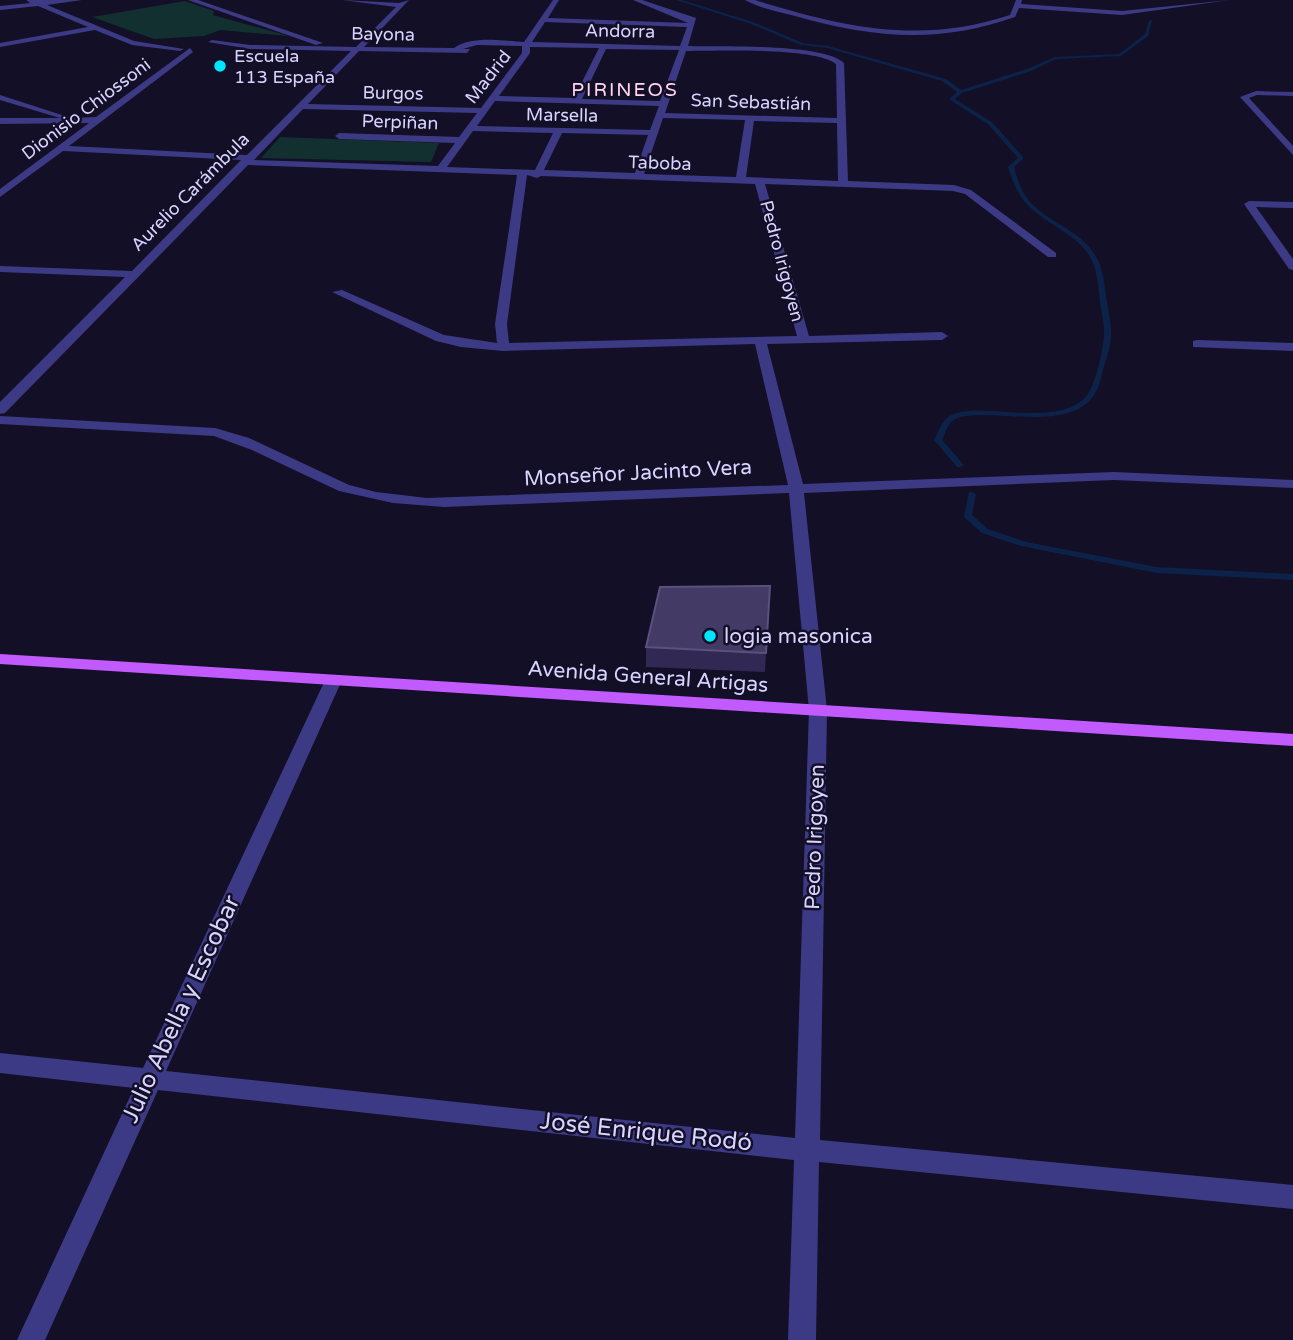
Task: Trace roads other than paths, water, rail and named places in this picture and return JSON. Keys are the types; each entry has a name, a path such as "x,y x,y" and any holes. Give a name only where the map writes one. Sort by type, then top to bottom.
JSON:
{"main road":[{"name":"Avenida General Artigas","path":"0,659 1293,740"}],"street":[{"path":"0,8 33,2 79,0"},
{"path":"191,0 325,45 327,49"},
{"path":"345,0 403,3"},
{"name":"Madrid","path":"439,171 468,128 493,98 556,0"},
{"path":"637,0 691,18 692,25 638,178"},
{"path":"748,0 851,28 906,35 992,25 1013,16 1019,3 1133,13 1227,0"},
{"name":"Bayona","path":"33,2 142,46 455,51 526,49"},
{"name":"Aurelio Carámbula","path":"0,410 303,106 354,49 403,3"},
{"path":"1112,3 1133,13"},
{"path":"543,20 692,25"},
{"path":"0,45 97,28"},
{"path":"577,101 604,46"},
{"name":"Andorra","path":"526,49 604,46 685,48 787,51 832,57 840,63 841,121"},
{"name":"Dionisio Chiossoni","path":"0,194 99,120 186,47"},
{"path":"1293,94 1244,94 1293,152"},
{"path":"0,97 72,120"},
{"path":"493,98 663,104"},
{"name":"Burgos","path":"303,106 481,111"},
{"path":"358,117 367,108"},
{"name":"San Sebastián","path":"659,115 841,121"},
{"path":"740,182 750,118"},
{"path":"0,121 99,120"},
{"path":"841,121 843,185"},
{"name":"Perpiñan","path":"348,127 339,136 460,140"},
{"name":"Marsella","path":"468,128 655,133"},
{"path":"537,175 559,130"},
{"name":"Taboba","path":"60,148 439,171 954,188 968,192 1052,256"},
{"path":"503,347 500,324 522,174"},
{"name":"Pedro Irigoyen","path":"760,183 804,339"},
{"path":"1293,205 1249,204 1293,267"},
{"path":"0,269 133,274"},
{"path":"338,292 440,338 461,344 503,347 943,336"},
{"name":"Pedro Irigoyen","path":"760,340 796,487 818,710 802,1340"},
{"path":"1197,344 1293,347"},
{"name":"Monseñor Jacinto Vera","path":"0,419 197,429 227,433 256,444 314,475 372,496 399,502 444,503 1114,476 1293,484"},
{"name":"Julio Abella y Escobar","path":"31,1340 149,1077 333,680"},
{"name":"José Enrique Rodó","path":"0,1063 806,1150 1293,1197"}],"waterway":[{"path":"678,0 752,23 802,44 827,47 944,80 960,92"},
{"path":"960,92 1029,70 1055,58 1120,55 1147,35 1151,21"},
{"path":"960,92 952,99 990,123 1021,158 1011,167 1025,199 1034,209 1080,241 1091,253 1100,276 1108,333 1095,385 1090,396 1079,407 1045,415 983,413 966,414 949,420 938,440 960,465"},
{"path":"972,494 968,516 985,531 1024,544 1157,570 1293,577"}],"place":[{"name":"Escuela 113 España","path":"220,66"},
{"name":"logia masonica","path":"710,636"}],"district":[{"name":"PIRINEOS","path":"625,90"}]}
